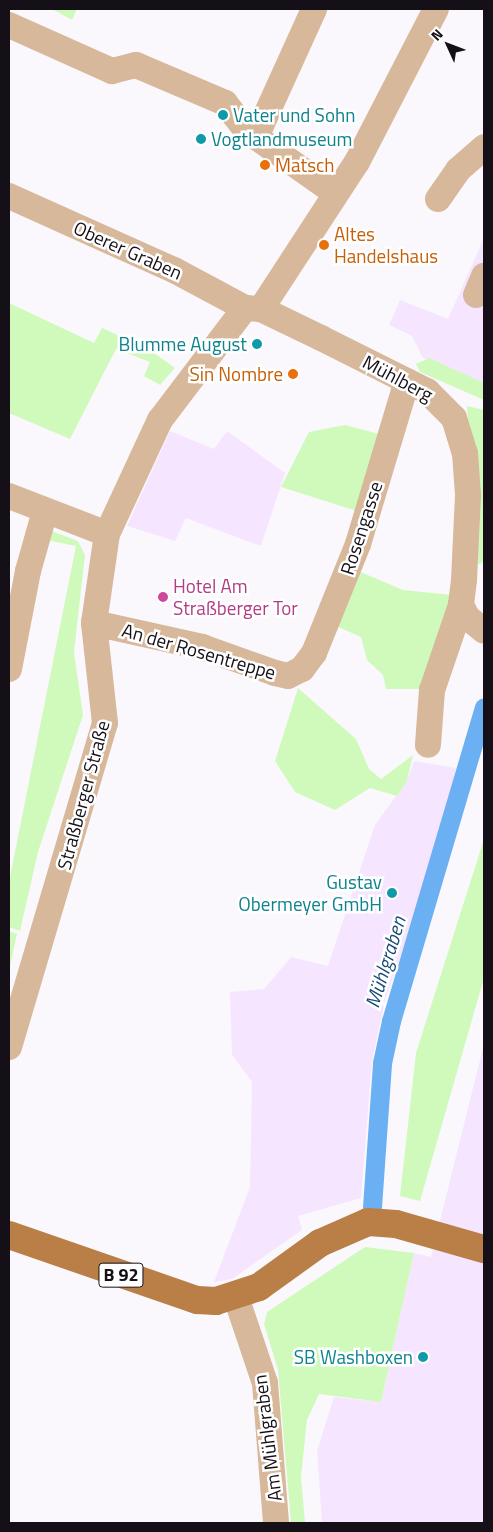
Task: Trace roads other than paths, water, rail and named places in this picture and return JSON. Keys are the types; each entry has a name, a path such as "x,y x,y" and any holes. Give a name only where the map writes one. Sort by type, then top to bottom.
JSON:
{"main road":[{"name":"B 92","path":"9,1235 197,1300 236,1297 339,1233 368,1222 422,1230 484,1249"}],"street":[{"path":"256,137 314,9"},
{"name":"Straßberger Straße","path":"9,1047 105,722 94,623 107,534 160,420 253,308 335,193 378,126 436,9"},
{"path":"9,25 112,71 136,65 225,103 256,137 335,193"},
{"path":"438,199 458,170 484,147"},
{"name":"Oberer Graben","path":"9,196 174,270 253,308"},
{"name":"Mühlberg","path":"253,308 407,381 441,402 454,418 465,453 468,495 461,605 432,690 428,745"},
{"name":"Rosengasse","path":"302,669 314,653 358,544 407,381"},
{"path":"9,496 107,534"},
{"path":"9,670 28,571 46,511"},
{"path":"461,605 467,617 484,631"},
{"name":"An der Rosentreppe","path":"94,623 202,647 288,676 302,669"},
{"name":"Am Mühlgraben","path":"236,1297 265,1383 276,1523"}],"waterway":[{"name":"Mühlgraben","path":"372,1207 382,1063 391,1021 484,707"}],"place":[{"name":"Vater und Sohn","path":"223,115"},
{"name":"Vogtlandmuseum","path":"201,139"},
{"name":"Matsch","path":"265,165"},
{"name":"Altes Handelshaus","path":"324,245"},
{"name":"Blumme August","path":"257,344"},
{"name":"Sin Nombre","path":"293,374"},
{"name":"Hotel Am Straßberger Tor","path":"163,597"},
{"name":"Gustav Obermeyer GmbH","path":"392,893"},
{"name":"SB Washboxen","path":"423,1357"}]}
